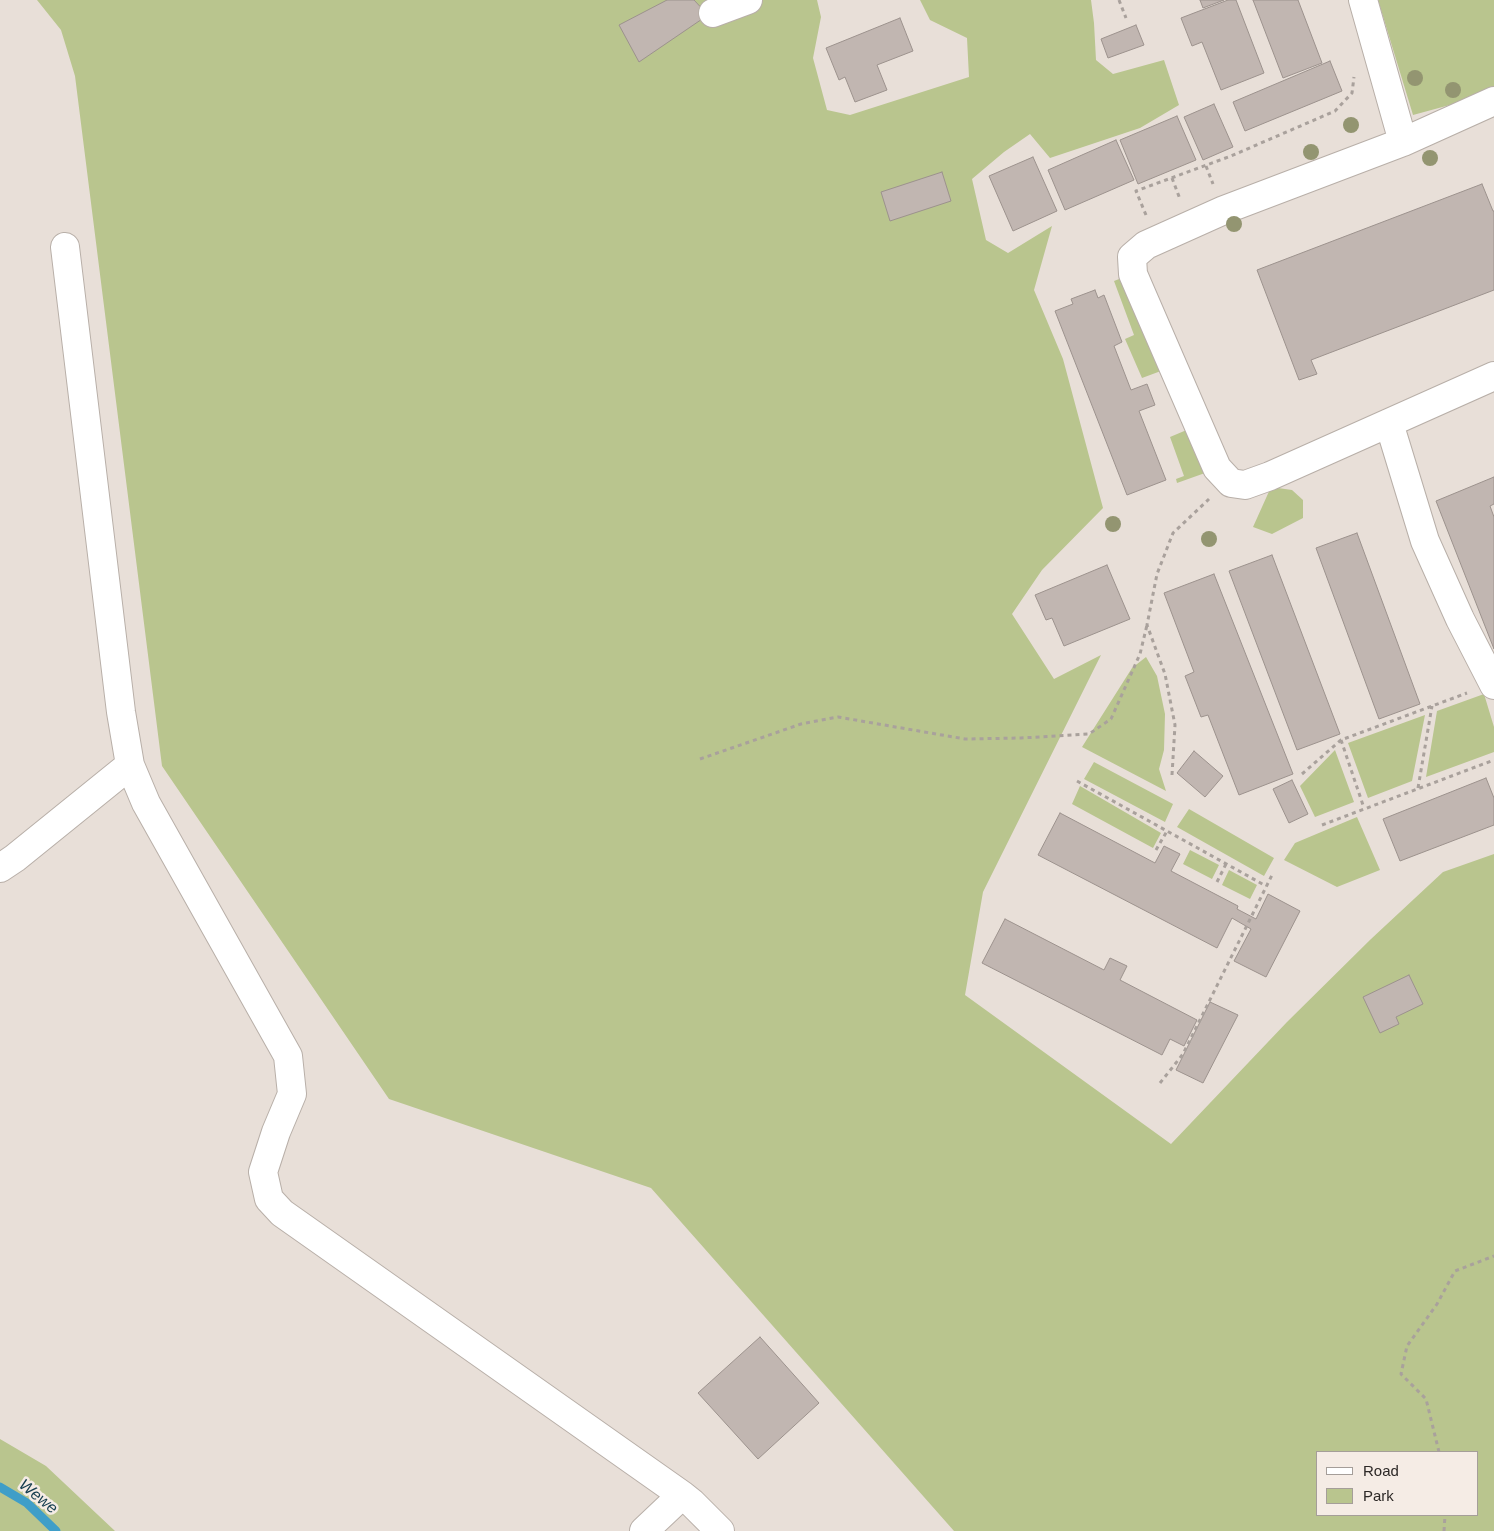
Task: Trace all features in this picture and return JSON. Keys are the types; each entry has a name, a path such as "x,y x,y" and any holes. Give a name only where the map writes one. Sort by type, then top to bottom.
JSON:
{"street":[{"path":"713,13 748,0"},
{"path":"1363,0 1403,142"},
{"path":"1494,101 1403,142 1224,210 1146,245 1132,257 1133,274 1217,468 1231,483 1245,485 1270,476 1494,376"},
{"path":"65,248 120,702 130,765 146,803 288,1056 292,1094 276,1132 263,1172 269,1199 282,1213 682,1495 720,1531"},
{"path":"1389,423 1425,541 1460,619 1494,684"},
{"path":"0,868 130,765"},
{"path":"644,1531 682,1495"}],"path":[{"path":"1119,0 1126,18"},
{"path":"1157,240 1136,192 1231,156 1335,111 1352,93 1354,75"},
{"path":"700,759 801,724 838,717 965,739 1089,734 1111,719 1140,654 1157,574 1173,533 1204,502 1231,483"},
{"path":"1147,625 1165,674 1175,725 1172,775"},
{"path":"1302,774 1341,740 1494,684"},
{"path":"1418,788 1432,706"},
{"path":"1341,740 1364,808"},
{"path":"1322,825 1494,760"},
{"path":"1077,781 1266,886"},
{"path":"1156,850 1167,831"},
{"path":"1217,882 1226,864"},
{"path":"1160,1083 1183,1054 1273,873"},
{"path":"1439,1451 1426,1399 1401,1374 1408,1346 1437,1304 1455,1272 1494,1256"},
{"path":"1444,1531 1445,1516"}],"green space":[{"path":"37,0 817,0 821,17 813,58 827,110 850,115 969,77 967,38 930,20 920,0 1091,0 1096,60 1113,74 1164,60 1179,105 1140,128 1050,158 1030,134 1004,152 972,179 986,240 1008,253 1052,226 1034,290 1063,359 1103,508 1042,570 1012,614 1054,679 1101,655 983,892 965,995 1171,1144 1287,1022 1371,939 1443,872 1494,854 1494,1531 954,1531 651,1188 389,1099 162,766 75,76 61,30"},
{"path":"1378,0 1494,0 1494,93 1413,115"},
{"path":"1132,274 1169,368 1142,378 1125,339 1134,335 1114,281"},
{"path":"1189,429 1205,473 1177,483 1176,479 1184,476 1170,437"},
{"path":"1271,487 1292,490 1303,500 1303,518 1272,534 1253,527"},
{"path":"1146,657 1157,676 1165,714 1164,750 1159,769 1166,791 1082,747 1132,668"},
{"path":"1484,694 1494,727 1494,752 1426,777 1437,711"},
{"path":"1425,715 1412,781 1368,798 1348,743"},
{"path":"1335,750 1354,802 1315,817 1300,786"},
{"path":"1094,762 1173,804 1165,822 1084,779"},
{"path":"1080,786 1161,833 1153,848 1072,804"},
{"path":"1189,809 1274,858 1264,876 1177,827"},
{"path":"1357,817 1380,870 1337,887 1284,860 1295,843"},
{"path":"1190,850 1219,865 1212,879 1183,864"},
{"path":"1229,870 1257,885 1250,899 1222,885"},
{"path":"0,1439 46,1466 115,1531 0,1531"}],"building":[{"path":"667,0 694,0 708,15 639,62 619,25"},
{"path":"1200,0 1224,0 1203,8"},
{"path":"1228,0 1236,0 1264,73 1221,90 1202,42 1192,46 1181,18"},
{"path":"1253,0 1298,0 1322,63 1283,78"},
{"path":"900,18 913,51 877,65 887,90 855,102 845,77 839,80 826,48"},
{"path":"1136,25 1144,45 1108,58 1101,39"},
{"path":"1330,61 1342,91 1245,131 1233,102"},
{"path":"1214,104 1233,147 1203,160 1184,117"},
{"path":"1177,116 1196,160 1138,184 1120,140"},
{"path":"1116,140 1134,180 1065,210 1048,170"},
{"path":"1033,157 1057,211 1013,231 989,176"},
{"path":"942,172 951,201 890,221 881,192"},
{"path":"1482,184 1494,211 1494,290 1311,360 1317,374 1299,380 1257,270"},
{"path":"1095,290 1098,298 1104,295 1122,342 1114,346 1131,390 1147,384 1155,405 1139,411 1166,480 1127,495 1055,311 1073,304 1071,299"},
{"path":"1494,477 1494,504 1490,506 1494,517 1494,649 1436,501"},
{"path":"1357,533 1420,704 1379,719 1316,548"},
{"path":"1272,555 1340,734 1297,750 1229,571"},
{"path":"1107,565 1130,619 1064,646 1052,618 1046,620 1035,595"},
{"path":"1214,574 1293,774 1239,795 1208,715 1201,717 1185,676 1194,672 1164,593"},
{"path":"1194,751 1223,776 1205,797 1177,773"},
{"path":"1486,778 1494,798 1494,825 1400,861 1383,819"},
{"path":"1292,780 1308,814 1289,823 1273,789"},
{"path":"1060,813 1155,863 1164,846 1180,854 1171,871 1238,906 1237,909 1256,919 1268,894 1300,911 1266,977 1234,961 1251,929 1232,918 1217,948 1038,855"},
{"path":"1005,919 1104,970 1110,958 1127,966 1120,980 1197,1020 1184,1046 1170,1039 1162,1055 982,963"},
{"path":"1409,975 1423,1004 1396,1017 1399,1024 1380,1033 1363,997"},
{"path":"1210,1002 1238,1015 1203,1083 1176,1070"},
{"path":"760,1337 819,1403 758,1459 698,1393"}],"waterway":[{"name":"Wewe","path":"0,1487 27,1503 56,1531"}]}
